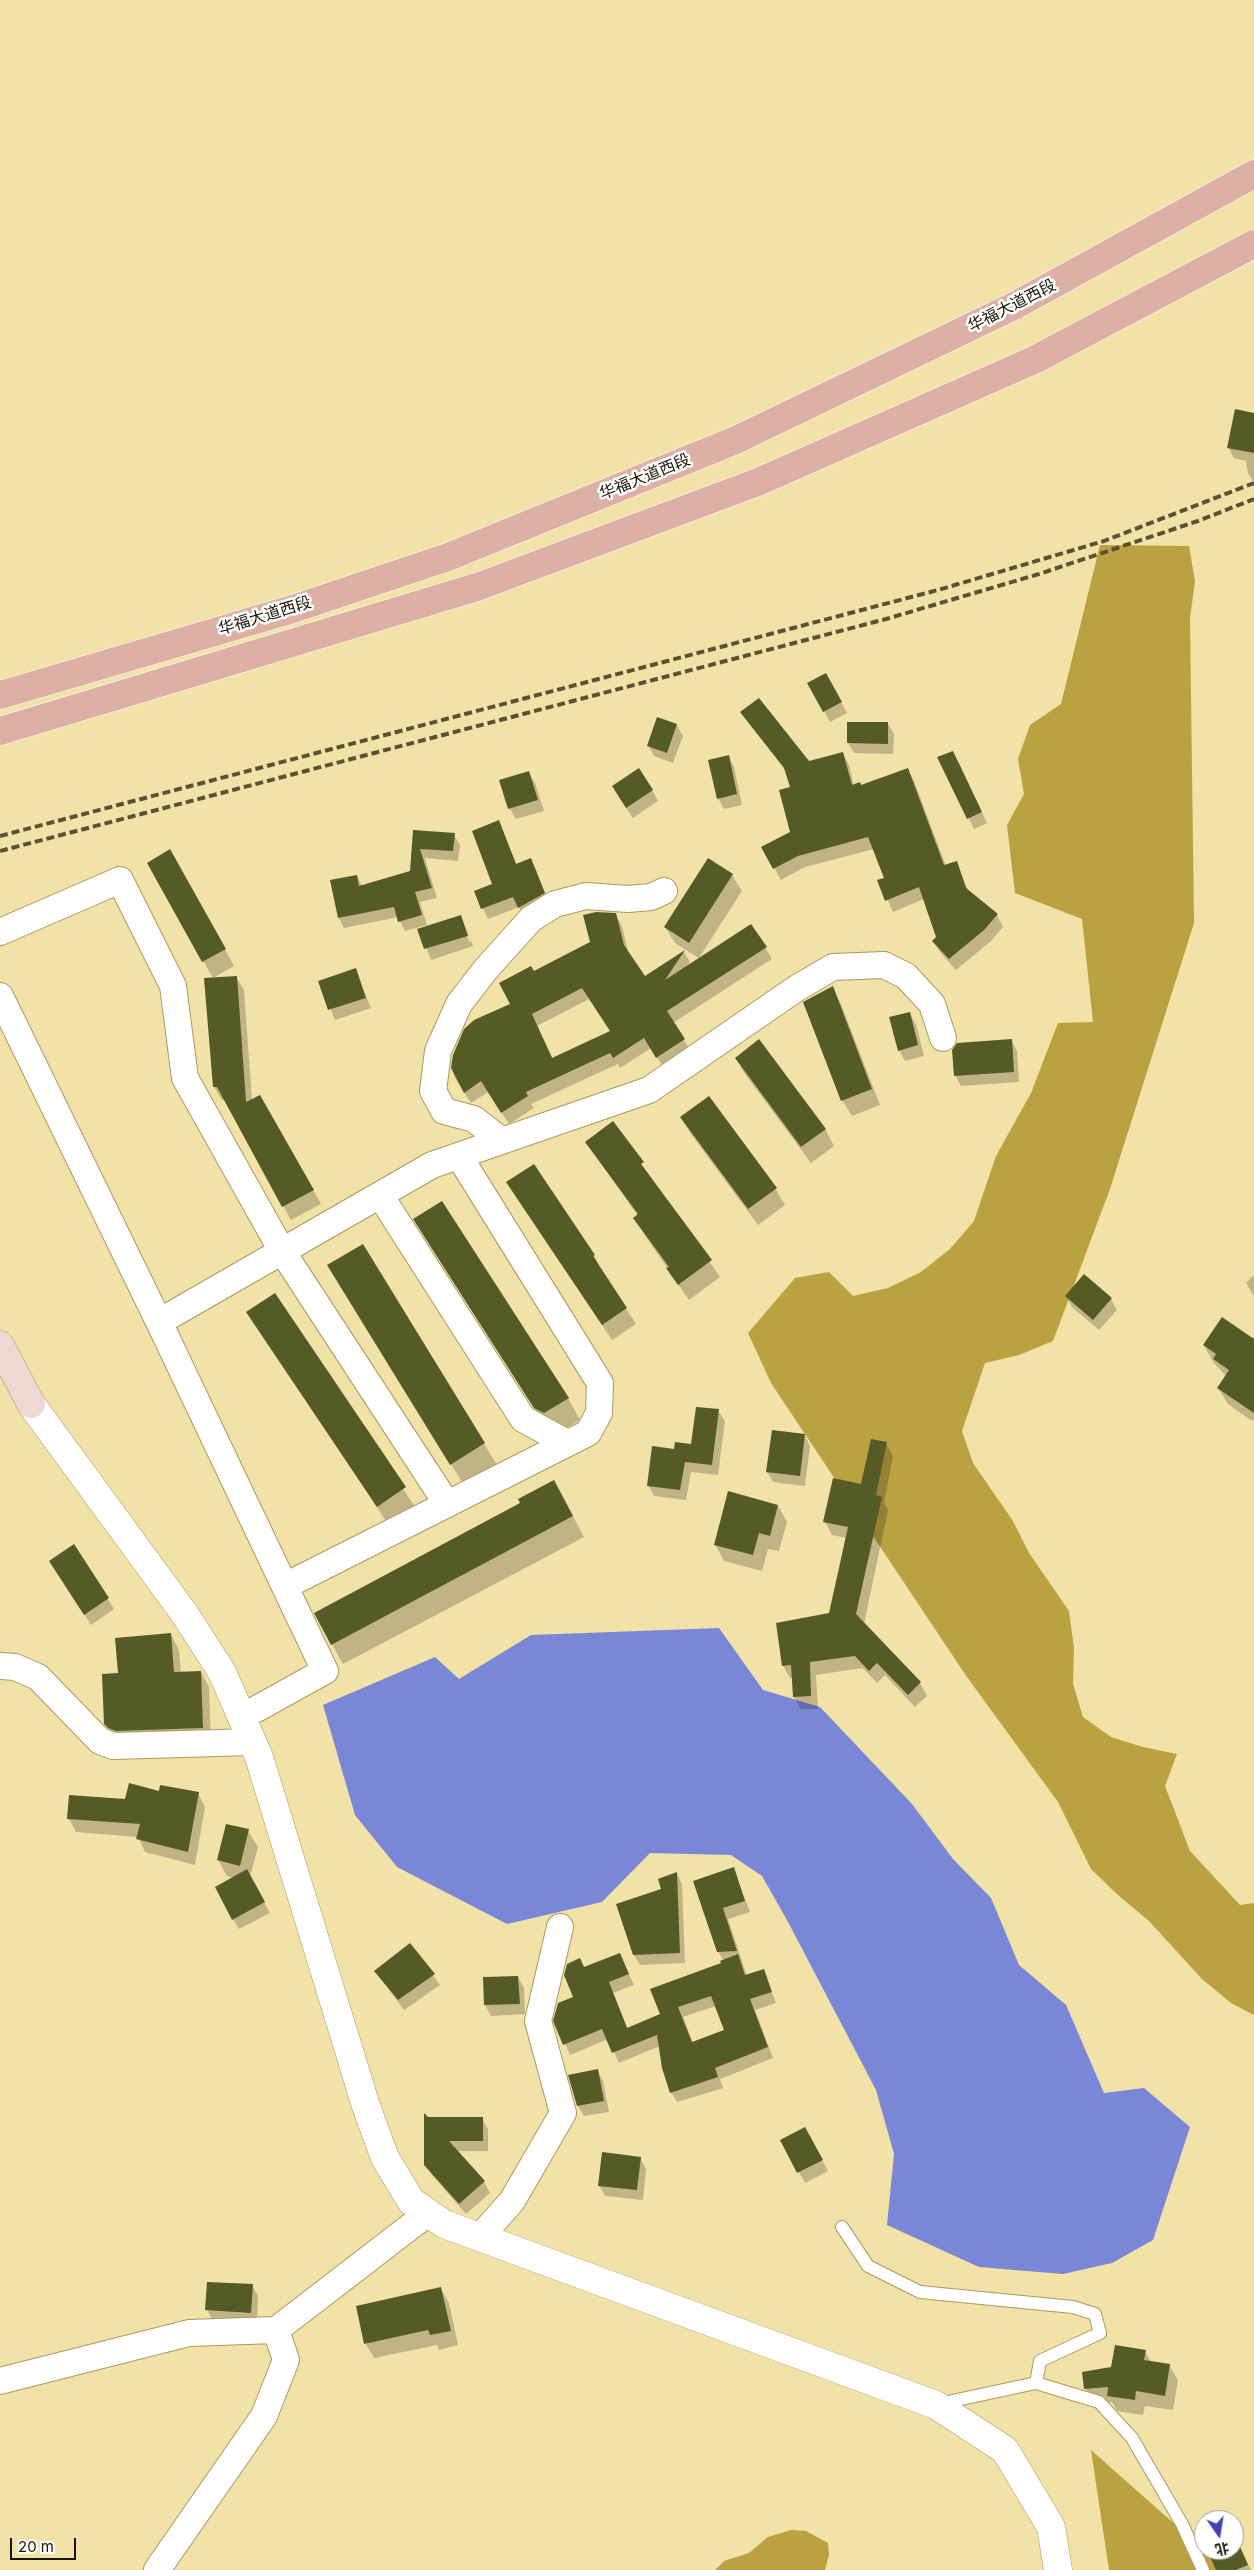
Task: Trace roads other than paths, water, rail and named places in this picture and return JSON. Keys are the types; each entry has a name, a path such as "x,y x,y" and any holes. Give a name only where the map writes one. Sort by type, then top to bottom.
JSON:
{"main road":[{"name":"华福大道西段","path":"0,695 294,608 448,556 736,440 1014,306 1111,255 1254,174"},
{"name":"华福大道西段","path":"0,731 477,587 758,482 1034,360 1254,244"},
{"path":"0,1345 31,1404"},
{"path":"0,1371 31,1404"}],"street":[{"path":"0,932 120,880 173,986 185,1078 282,1251 447,1504"},
{"path":"502,1141 474,1119 444,1111 436,1100 433,1091 438,1050 459,1004 486,969 531,919 555,904 586,896 628,899 651,897 664,891"},
{"path":"158,1322 432,1165 649,1090 796,988 834,967 884,965 906,976 932,1004 943,1038"},
{"path":"0,996 325,1671 242,1717"},
{"path":"285,1586 588,1433 599,1413 600,1383 459,1156"},
{"path":"380,1195 523,1419 567,1443"},
{"path":"31,1404 184,1613 222,1672 253,1742 291,1855 342,2030 382,2150 410,2201 444,2224 936,2404 1005,2450 1051,2526 1058,2570"},
{"path":"0,1666 15,1667 38,1677 100,1741 113,1746 253,1742"},
{"path":"480,2237 512,2200 563,2113 538,2021 560,1927"},
{"path":"0,2381 189,2333 276,2330 428,2213"},
{"path":"157,2570 264,2416 286,2360 276,2330"}],"lane":[{"path":"842,2227 868,2266 920,2292 1073,2307 1096,2314 1100,2333 1040,2361 1036,2382"},
{"path":"936,2404 1036,2382 1099,2402 1132,2438 1182,2524 1203,2570"}],"water":[{"path":"719,1628 763,1690 820,1707 912,1804 953,1859 991,1898 1019,1965 1066,2005 1104,2093 1144,2088 1190,2127 1153,2240 1112,2263 1063,2274 979,2267 887,2225 894,2154 876,2090 762,1876 731,1855 650,1853 602,1902 507,1924 397,1867 355,1815 323,1705 435,1657 459,1679 531,1635"}],"railway":[{"path":"0,836 938,590 1104,541 1254,483"},
{"path":"0,851 886,619 1039,574 1198,521 1254,499"}]}
